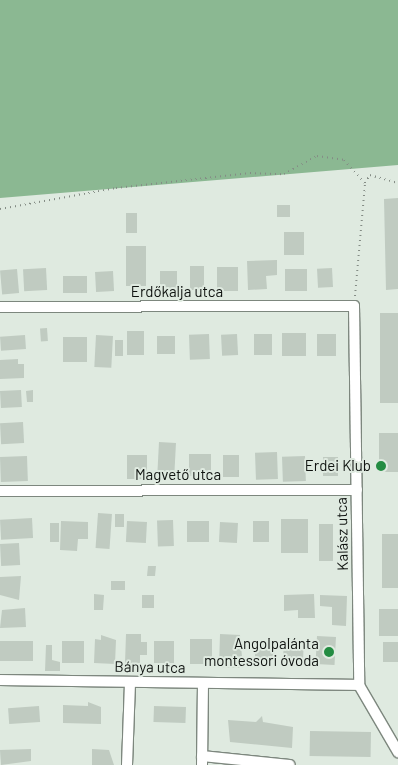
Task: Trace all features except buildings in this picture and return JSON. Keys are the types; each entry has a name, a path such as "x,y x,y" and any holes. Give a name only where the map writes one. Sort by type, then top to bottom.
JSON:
{"street":[{"name":"Erdőkalja utca","path":"0,308 354,306"},
{"name":"Kalász utca","path":"354,306 359,685 398,752"},
{"name":"Magvető utca","path":"0,491 356,490"},
{"name":"Bánya utca","path":"0,680 359,685"},
{"path":"127,765 130,682"},
{"path":"203,683 202,761 290,765"}],"path":[{"path":"0,209 116,188 250,173 284,174 317,156 344,160 366,183"},
{"path":"354,306 366,183 370,175 398,183"}],"green space":[{"path":"0,0 398,0 398,165 0,198"}],"place":[{"name":"Erdei Klub","path":"381,466"},
{"name":"Angolpalánta montessori óvoda","path":"329,652"}]}
